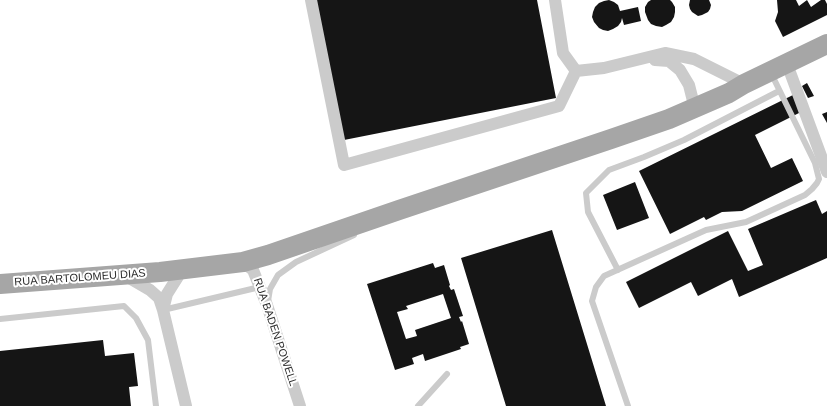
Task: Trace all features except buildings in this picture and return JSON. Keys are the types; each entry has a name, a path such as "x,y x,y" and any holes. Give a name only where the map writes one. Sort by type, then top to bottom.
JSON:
{"main road":[{"name":"RUA BARTOLOMEU DIAS","path":"0,284 160,272 243,262 268,255 611,140 669,119 729,93 744,84 827,44"}],"street":[{"path":"311,0 344,165 559,106 576,71"},
{"path":"555,0 563,53 576,71"},
{"path":"576,71 604,68 665,53 694,59 744,84"},
{"path":"636,60 668,61 680,70 689,85 695,109"},
{"path":"778,68 827,172"},
{"name":"RUA BADEN POWELL","path":"243,262 253,270 260,287 300,406"},
{"path":"163,310 167,294 179,275 185,269"},
{"path":"125,275 150,290 159,298 186,406"}],"lane":[{"path":"628,406 592,301 596,287 604,276 706,230 746,222 805,196 819,179 815,163 779,91 778,68"},
{"path":"618,270 588,212 586,193 609,170 684,140 779,91"},
{"path":"382,223 420,203"},
{"path":"267,305 270,289 278,275 296,262 360,232"},
{"path":"163,310 260,287"},
{"path":"0,319 124,306 136,318 148,340 156,406"},
{"path":"418,406 447,374"}]}
